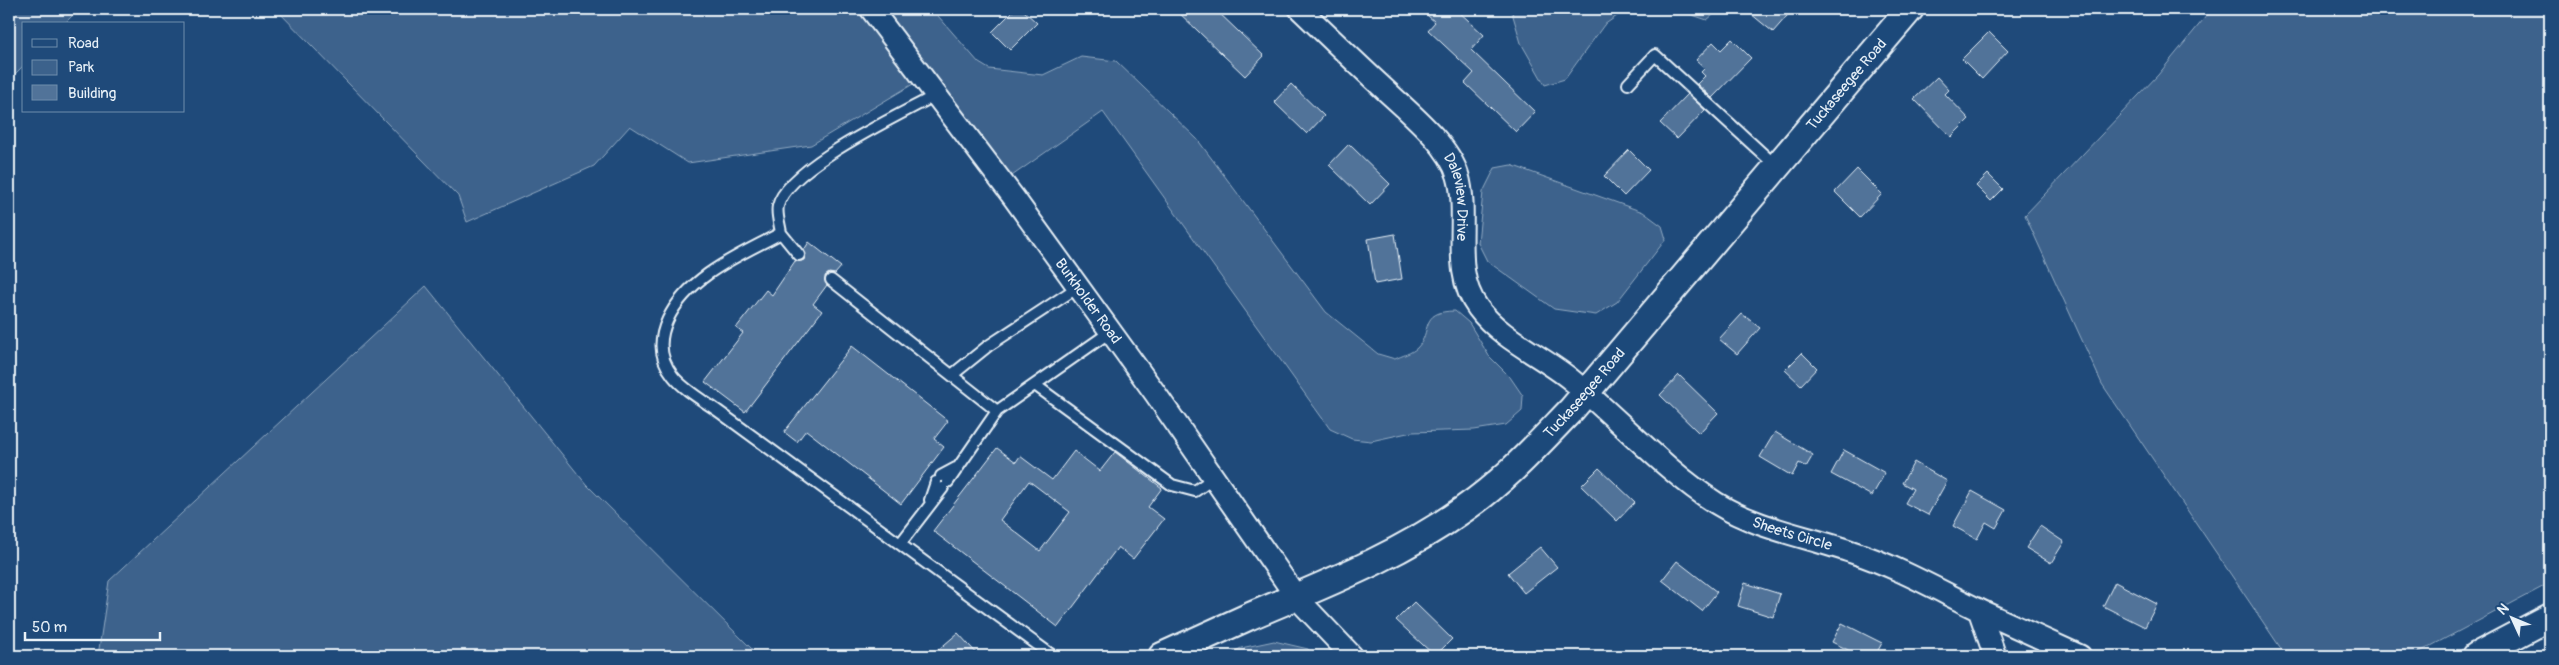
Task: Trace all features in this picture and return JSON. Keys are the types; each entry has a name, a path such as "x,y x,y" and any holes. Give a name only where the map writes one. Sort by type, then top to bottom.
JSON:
{"street":[{"name":"Burkholder Road","path":"870,9 1078,287 1297,598"},
{"name":"Daleview Drive","path":"1300,9 1423,126 1443,150 1455,169 1462,206 1464,276 1478,309 1493,324 1569,378 1586,393"},
{"name":"Tuckaseegee Road","path":"1162,656 1391,555 1467,508 1518,465 1586,393 1910,9"},
{"name":"Sheets Circle","path":"1586,393 1694,487 1717,504 1768,527 1852,552 1889,567 2080,656"},
{"path":"1297,598 1352,656"},
{"path":"1979,610 1995,656"},
{"path":"2476,656 2550,617"}],"lane":[{"path":"1628,84 1655,55 1777,167"},
{"path":"799,255 781,233 778,207 786,191 797,177 832,153 936,95"},
{"path":"781,233 707,275 679,302 665,322 660,341 664,361 674,377 1053,656"},
{"path":"831,280 997,411"},
{"path":"952,375 988,346 1078,287"},
{"path":"900,544 929,506 942,482 957,468 997,411 1110,332"},
{"path":"1035,385 1172,485 1195,490 1214,478"}],"green space":[{"path":"9,9 79,9 66,22 22,22 22,67 9,80"},
{"path":"276,9 864,9 923,78 811,145 688,163 630,126 594,166 467,222 458,196"},
{"path":"883,9 932,9 979,63 989,69 1043,75 1081,57 1116,61 1197,139 1326,312 1378,354 1395,359 1417,348 1422,342 1431,318 1443,312 1455,311 1469,323 1489,356 1510,377 1523,396 1522,411 1506,425 1474,430 1412,432 1371,441 1352,439 1330,429 1103,112 1009,178"},
{"path":"1511,9 1627,9 1604,25 1565,79 1545,85 1521,43"},
{"path":"1675,9 1720,9 1707,20"},
{"path":"2212,9 2550,9 2550,583 2412,656 2286,656 2102,384 2025,215 2158,75"},
{"path":"1511,165 1643,212 1662,226 1666,239 1617,302 1596,315 1554,309 1487,261 1478,243 1483,192 1495,168"},
{"path":"426,286 586,484 759,656 98,656 109,581"},
{"path":"1274,641 1308,649 1314,656 1227,656 1241,648"}],"building":[{"path":"1015,9 1022,9 1037,23 1010,50 992,32"},
{"path":"1175,9 1215,9 1264,56 1245,76"},
{"path":"1420,9 1456,9 1484,35 1471,50 1535,112 1516,132 1465,83 1474,73 1428,30 1435,22"},
{"path":"1745,9 1793,9 1773,32"},
{"path":"1989,32 2008,51 1982,79 1962,59"},
{"path":"1732,39 1751,58 1712,98 1697,84 1705,76 1701,72 1705,68 1696,60 1713,42 1721,50"},
{"path":"1937,77 1949,90 1945,94 1969,119 1951,137 1914,99"},
{"path":"1291,84 1324,116 1307,134 1274,102"},
{"path":"1688,94 1705,110 1677,139 1660,123"},
{"path":"1349,144 1390,184 1370,205 1329,165"},
{"path":"1629,150 1649,170 1624,196 1604,176"},
{"path":"1857,169 1882,194 1860,217 1835,192"},
{"path":"1988,174 2003,189 1991,201 1976,186"},
{"path":"1395,234 1402,279 1375,284 1368,239"},
{"path":"809,242 841,267 835,274 829,273 825,276 827,285 813,304 822,311 745,412 705,382 743,333 736,328 766,290 772,295 795,261 804,260 806,254 804,250"},
{"path":"1742,314 1760,328 1737,354 1719,339"},
{"path":"852,346 948,421 934,439 944,447 901,504 806,430 797,442 784,432"},
{"path":"1802,353 1817,368 1801,385 1785,370"},
{"path":"1679,375 1718,413 1699,433 1660,395"},
{"path":"1775,432 1813,455 1806,467 1799,463 1792,476 1760,457"},
{"path":"997,448 1016,462 1020,456 1052,480 1074,451 1100,471 1115,452 1162,488 1148,507 1164,519 1133,559 1118,547 1058,627 933,531","holes":["1029,481 1070,512 1040,551 1000,520"]},
{"path":"1844,450 1885,473 1872,496 1831,474"},
{"path":"1914,462 1947,481 1928,515 1905,503 1913,489 1902,483"},
{"path":"1599,468 1635,502 1617,521 1581,486"},
{"path":"1972,491 2006,510 1996,528 1986,522 1977,539 1953,526"},
{"path":"2040,526 2064,542 2051,563 2026,548"},
{"path":"1540,547 1557,567 1524,593 1508,573"},
{"path":"1677,561 1717,592 1702,611 1662,580"},
{"path":"2115,582 2157,604 2145,627 2103,606"},
{"path":"1745,583 1780,594 1773,617 1738,606"},
{"path":"1414,602 1452,639 1435,656 1396,620"},
{"path":"1842,623 1882,643 1875,656 1860,656 1832,642"},
{"path":"958,633 979,656 931,656"}]}
